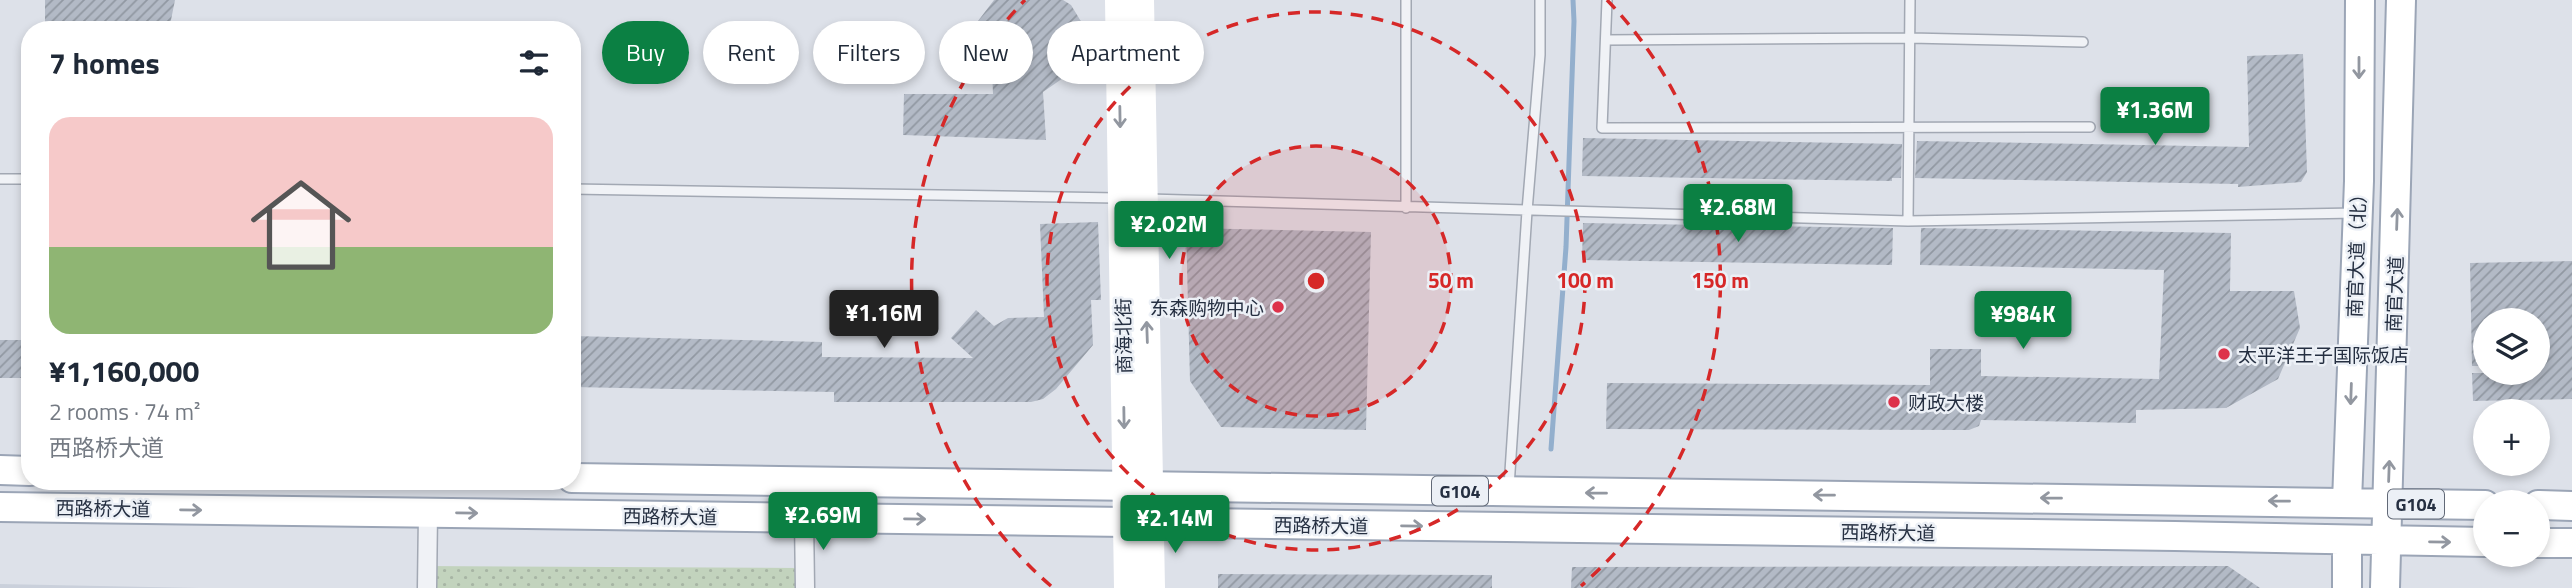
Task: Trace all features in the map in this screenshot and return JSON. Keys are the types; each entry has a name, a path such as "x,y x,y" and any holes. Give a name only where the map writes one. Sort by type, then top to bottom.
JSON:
{"main road":[{"name":"商海北街","path":"1118,0 1132,199 1139,487 1139,522 1128,588"},
{"name":"商海北街","path":"1132,199 1141,0"},
{"name":"南官大道（北）","path":"2347,502 2357,213 2360,0"},
{"name":"南官大道","path":"2385,588 2401,0"},
{"path":"0,470 21,471"},
{"name":"西路桥大道","path":"581,478 2347,502"},
{"name":"G104","path":"2347,502 2473,505"},
{"path":"2550,505 2572,506"},
{"name":"西路桥大道","path":"0,507 2133,535 2347,541"},
{"path":"1139,522 1152,588"},
{"name":"G104","path":"2347,541 2473,542"},
{"path":"2347,541 2347,588"},
{"path":"2550,543 2572,543"}],"street":[{"path":"427,588 428,513"},
{"path":"804,517 805,588"}],"lane":[{"path":"1406,0 1406,208"},
{"path":"1509,491 1540,55 1540,0"},
{"path":"1607,0 1602,128 2090,127"},
{"path":"1908,221 1910,0"},
{"path":"1606,40 1910,38 2083,42"},
{"path":"0,179 21,179"},
{"path":"581,189 1132,199 1908,221 2357,213"}],"shaded area":[{"path":"0,584 199,588 0,588"}],"green space":[{"path":"422,566 799,568 799,588 422,588"}],"building":[{"path":"45,0 175,0 171,21 45,21"},
{"path":"994,0 1063,0 1071,5 1081,21 1047,21 1047,84 1054,84 1043,92 1046,140 903,135 904,94 993,94 993,84 1033,84 1033,21 978,21"},
{"path":"2303,54 2307,172 2301,182 2238,187 2238,184 1915,178 1917,141 2249,147 2247,56"},
{"path":"1583,138 1902,144 1901,178 1892,178 1892,181 1582,176"},
{"path":"1098,222 1101,300 1091,300 1093,345 1056,389 1043,399 1031,402 834,402 834,392 581,387 581,336 822,342 822,357 973,358 951,338 976,310 994,326 1008,318 1044,317 1040,224"},
{"path":"1583,223 1893,228 1892,265 1582,260"},
{"name":"东森购物中心","path":"1186,228 1371,232 1366,430 1221,427 1190,381"},
{"path":"1921,228 2231,233 2230,291 2294,291 2300,328 2278,379 2226,408 2136,410 2136,423 1981,420 1979,426 1969,430 1606,429 1607,383 1930,385 1930,349 1981,349 1981,376 2159,379 2164,270 1920,265"},
{"path":"2572,261 2572,399 2473,401 2472,373 2473,385 2550,385 2550,308 2473,308 2472,366 2470,263"},
{"path":"0,340 21,340 21,378 0,378"},
{"path":"2228,566 2260,588 1571,588 1572,567"},
{"path":"1218,574 1492,575 1492,588 1218,588"}],"waterway":[{"path":"1551,449 1566,247 1573,0"}],"place":[{"name":"东森购物中心","path":"1278,307"},
{"name":"太平洋王子国际饭店","path":"2224,354"},
{"name":"财政大楼","path":"1894,402"}]}
